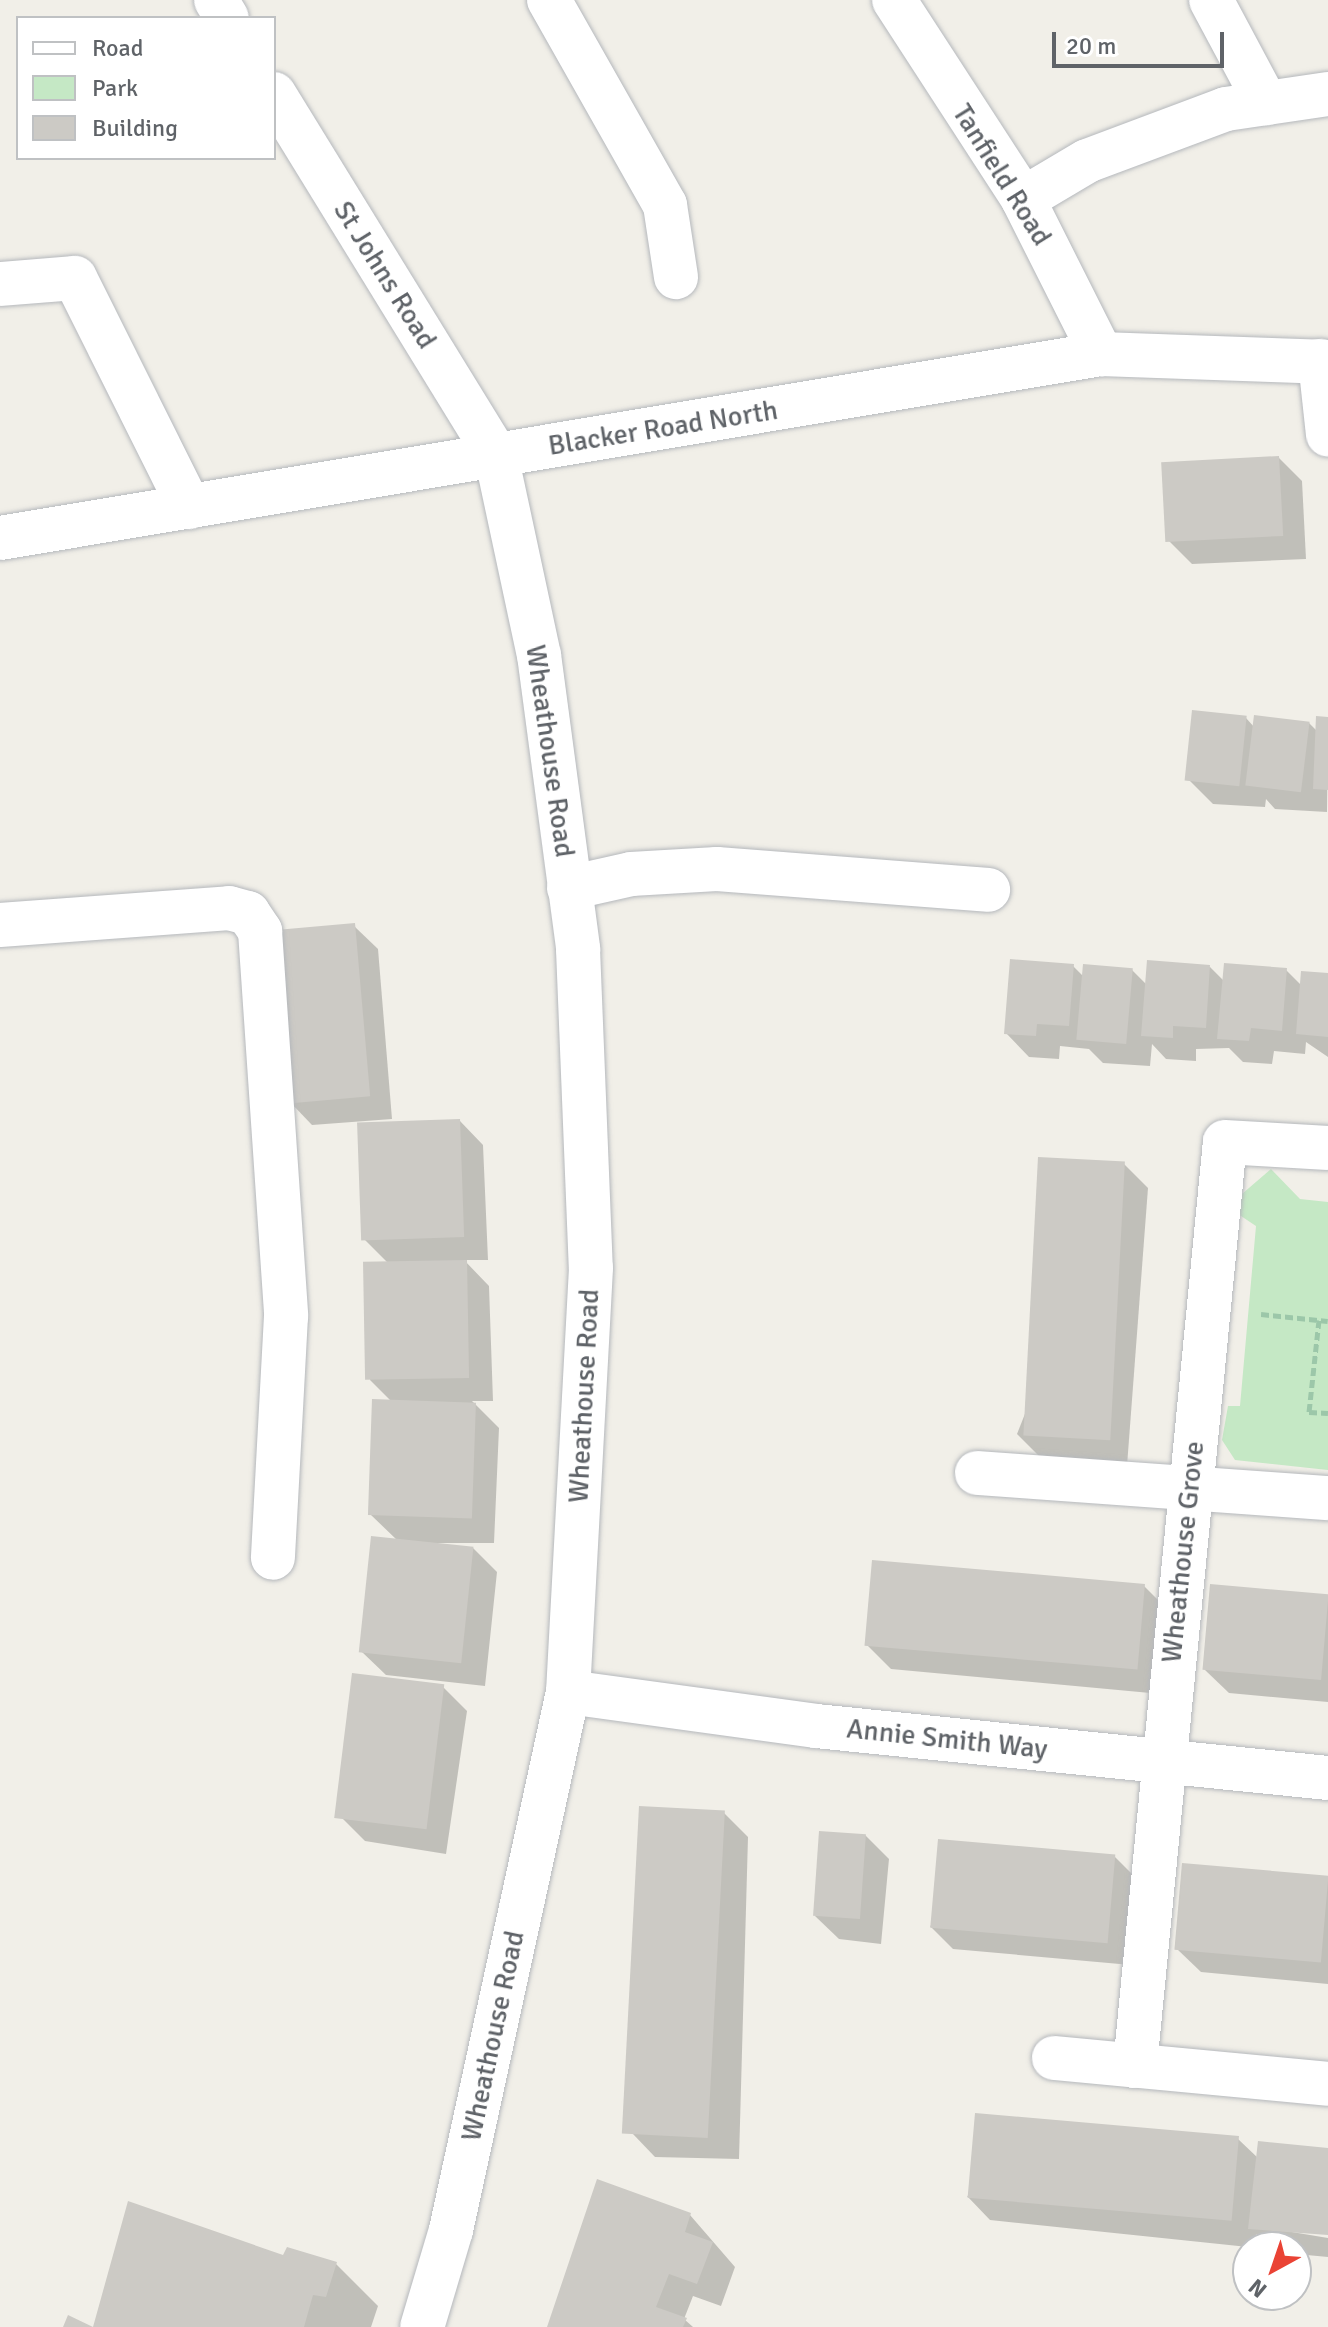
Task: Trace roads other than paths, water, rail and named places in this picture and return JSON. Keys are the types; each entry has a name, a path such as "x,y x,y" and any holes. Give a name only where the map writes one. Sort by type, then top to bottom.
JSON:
{"street":[{"path":"549,0 665,205 676,277"},
{"name":"Tanfield Road","path":"894,0 1023,199 1101,354"},
{"path":"1211,0 1266,103"},
{"path":"1023,199 1087,161 1226,109 1328,94"},
{"name":"St Johns Road","path":"276,97 496,455"},
{"path":"0,284 75,278 189,507"},
{"name":"Blacker Road North","path":"0,538 1101,354 1324,362"},
{"path":"1324,362 1328,435"},
{"name":"Wheathouse Road","path":"422,2327 451,2230 568,1692 591,1268 578,949 539,655 496,455"},
{"path":"569,888 631,874 717,869 988,890"},
{"path":"0,925 229,908 248,913 260,931 286,1316 273,1558"},
{"name":"Wheathouse Grove","path":"1135,2066 1162,1762 1225,1142 1328,1148"},
{"path":"977,1473 1328,1498"},
{"name":"Annie Smith Way","path":"568,1692 816,1726 1328,1778"},
{"path":"1054,2058 1328,2084"}]}
